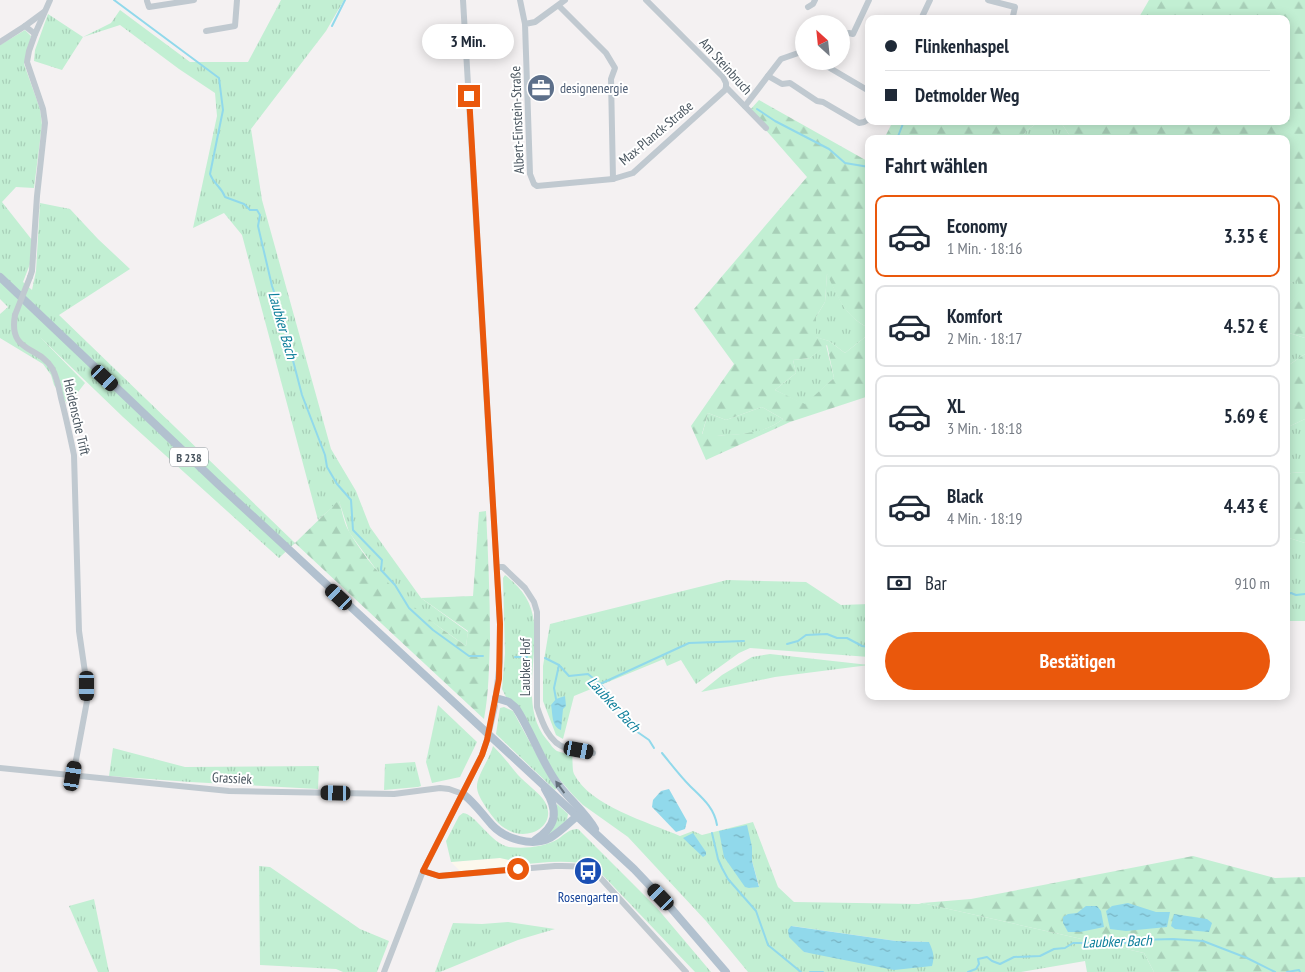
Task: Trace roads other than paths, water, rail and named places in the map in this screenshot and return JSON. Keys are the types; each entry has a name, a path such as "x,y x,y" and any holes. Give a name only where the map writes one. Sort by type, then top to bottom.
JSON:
{"main road":[{"name":"B 238","path":"0,277 225,491 634,869 670,907 726,972"},
{"name":"B 238","path":"496,698 509,702 516,708 550,773 570,801 588,818 602,839"},
{"path":"533,841 550,827 553,820 552,804 540,782"},
{"path":"462,794 471,800 502,833 513,838 533,841 545,840 552,837 577,816"}],"street":[{"name":"Heidensche Trift","path":"50,0 29,51 28,62 43,109 45,123 37,196 32,271 15,315 13,327 21,343 45,360 51,367 74,455 79,631 87,686 87,702 73,776"},
{"path":"149,7 194,0"},
{"path":"206,32 235,26 237,0"},
{"path":"384,972 423,871 482,755 496,698 500,643 497,567 463,0"},
{"name":"Albert-Einstein-Straße","path":"520,0 525,24 530,174 534,184"},
{"path":"525,24 534,22 565,0"},
{"name":"Am Steinbruch","path":"646,0 723,77 726,87 766,128"},
{"path":"808,7 815,0"},
{"path":"850,33 853,34 869,0"},
{"path":"923,15 930,0"},
{"path":"988,0 1015,7 1013,15"},
{"path":"559,6 606,53 615,68 611,79 613,179"},
{"path":"0,42 44,12"},
{"path":"25,26 35,34"},
{"path":"746,106 781,59 795,54"},
{"path":"833,70 865,89"},
{"path":"768,76 782,84 790,83 816,101 823,102 859,122 865,121"},
{"name":"Max-Planck-Straße","path":"534,184 541,187 613,179 633,173 725,90 726,87"},
{"name":"Laubker Hof","path":"497,567 503,567 525,588 534,602 538,623 537,707 547,732 559,745 565,748 593,753"},
{"name":"Grassiek","path":"0,768 229,791 394,794 440,788 462,794"},
{"path":"423,871 439,876 555,866 589,868 596,873 686,972"}],"water":[{"path":"565,696 566,706 563,709 561,730 554,723 551,705 556,699"},
{"path":"669,789 687,821 685,829 676,832 652,807 653,800 661,791"},
{"path":"747,825 752,847 752,861 759,887 745,887 724,857 719,831"},
{"path":"693,833 706,852 706,855 703,857 683,838"},
{"path":"1128,903 1156,912 1170,912 1167,927 1126,931 1110,929 1106,911 1112,906"},
{"path":"1086,906 1097,906 1101,911 1104,927 1080,932 1068,932 1063,923 1063,917 1068,914 1077,913"},
{"path":"1174,914 1207,919 1212,923 1209,932 1175,929 1171,926"},
{"path":"791,926 896,941 929,942 933,954 932,966 894,970 804,952 789,937 788,930"}],"waterway":[{"name":"Laubker Bach","path":"114,0 219,78 223,110 210,174 225,197 244,204 250,210 257,210 260,215 258,226 272,286 302,395 325,455 327,467 337,484 351,500 353,530 382,560 381,570 395,585 409,608 433,630 469,656 483,656"},
{"path":"332,26 345,0"},
{"path":"757,109 775,121 829,149 845,163 865,166"},
{"path":"899,135 902,125"},
{"path":"1290,593 1305,594"},
{"path":"787,644 798,641 806,635 827,634 837,638 847,638 865,646"},
{"path":"600,684 689,643 744,641"},
{"name":"Laubker Bach","path":"515,657 527,657"},
{"name":"Laubker Bach","path":"545,658 559,665 569,676 588,674 600,684 619,706 636,731 649,740 654,748"},
{"path":"556,699 554,688 559,665"},
{"name":"Laubker Bach","path":"662,753 707,803 717,825"},
{"name":"Laubker Bach","path":"712,833 722,868 728,879 756,911 768,945 801,972"},
{"name":"Laubker Bach","path":"968,972 976,969 979,964 978,959 987,957 1000,964 1014,957 1040,956 1054,949 1065,948 1073,943 1128,943 1139,940 1173,939 1203,941 1247,958 1275,972"},
{"name":"Laubker Bach","path":"1287,972 1299,970 1300,972"},
{"name":"Laubker Bach","path":"810,972 823,972"}],"place":[{"name":"designenergie","path":"541,88"},
{"name":"Rosengarten","path":"588,871"}]}
